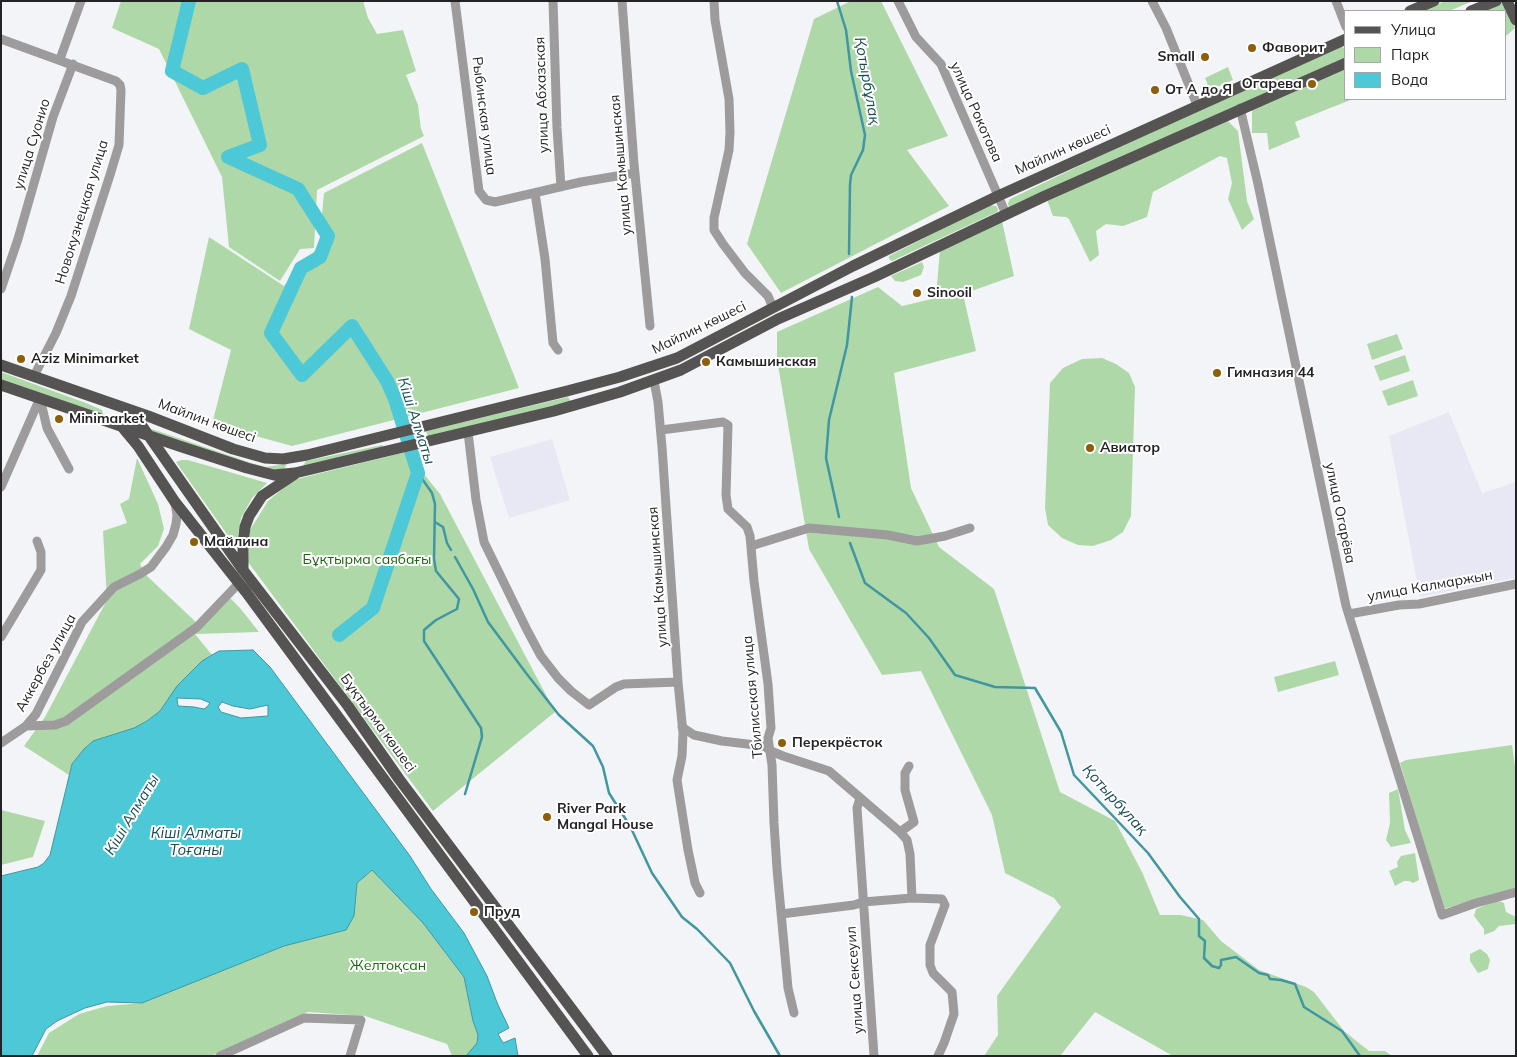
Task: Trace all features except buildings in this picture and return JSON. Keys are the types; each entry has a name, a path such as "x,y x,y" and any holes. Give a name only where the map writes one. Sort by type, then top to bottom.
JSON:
{"main road":[{"path":"1412,10 1434,1"},
{"path":"1474,10 1496,1"},
{"path":"1507,1 1516,20"},
{"name":"Майлин көшесі","path":"1,365 233,448 265,458 283,459 566,391 677,358 715,340 883,251 998,196 1344,40"},
{"name":"Майлин көшесі","path":"1,385 147,436 157,443 274,475 295,473 554,412 654,381 681,370 778,319 1240,108 1344,64"},
{"path":"883,251 882,256 886,265 895,267"},
{"path":"125,408 133,414 147,436"},
{"name":"Бұқтырма көшесі","path":"122,427 138,446 175,502 239,583 588,1056"},
{"path":"150,464 157,443 169,434 183,429"},
{"name":"Бұқтырма көшесі","path":"157,443 243,570 348,706 399,779 607,1056"},
{"path":"243,570 242,544 249,516 262,496 295,473"}],"street":[{"path":"60,59 80,1"},
{"name":"Рыбинская улица","path":"455,1 480,191 486,200 496,202 581,182 635,173"},
{"name":"улица Абхазская","path":"553,1 561,187"},
{"name":"улица Камышинская","path":"622,1 635,173 650,326"},
{"path":"714,1 715,20 729,99 730,132 729,150 714,218 714,230 722,244 768,296 773,308"},
{"path":"1152,1 1166,28 1197,105"},
{"path":"1336,1 1344,22"},
{"name":"улица Рокотова","path":"901,2 916,37 941,64 1006,214"},
{"name":"Новокузнецкая улица","path":"1,39 73,64 116,81 120,85 119,145 71,296 56,333 34,376"},
{"name":"улица Суонио","path":"1,289 18,238 53,117 73,64"},
{"name":"улица Огарёва","path":"1240,108 1258,184 1349,614 1442,915 1516,892"},
{"path":"535,193 545,258 553,343 558,350"},
{"name":"улица Камышинская","path":"654,381 661,430 682,727 682,756 677,780 688,850 695,883 700,893"},
{"path":"40,398 47,428 69,469"},
{"path":"1,487 4,474 40,398"},
{"name":"Тбилисская улица","path":"661,430 723,422 728,425 726,494 728,509 747,527 768,684 771,728 768,738 781,914 788,988 794,1013"},
{"path":"468,432 476,500 484,542 529,635 541,656 558,678 589,705 616,687 624,684 678,682"},
{"name":"Аккербез улица","path":"1,743 26,726 36,714 82,622 114,587 151,567 166,547 173,535 176,524 175,502"},
{"path":"751,546 809,528 888,535 917,541 945,536 970,528"},
{"path":"1,637 41,570 41,552 37,541"},
{"path":"26,726 55,725 66,722 197,627 239,583"},
{"name":"улица Калмаржын","path":"1349,614 1399,605 1420,604 1516,584"},
{"path":"682,727 694,735 722,741 764,746 770,751 829,771 907,840 910,854 912,898"},
{"path":"900,832 914,822 905,790 905,773 909,766"},
{"name":"улица Сексеуил","path":"860,798 857,808 874,1056"},
{"name":"улица Сексеуил","path":"781,914 854,905 863,902 912,898 942,899 945,905 930,945 930,965 933,973 952,992 954,1014 938,1056"},
{"path":"220,1056 304,1018 361,1020 350,1056"}],"shaded area":[{"path":"1449,412 1482,493 1516,482 1516,578 1420,597 1389,436"},
{"path":"552,439 570,500 509,518 490,457"}],"green space":[{"path":"121,1 363,1 368,18 377,34 403,30 416,71 406,75 418,105 421,129 424,136 317,190 314,248 300,249 280,281 229,247 222,177 159,49 112,28"},
{"path":"851,1 881,1 948,136 907,150 949,206 781,293 747,244 814,19"},
{"path":"1445,1 1473,1 1451,10 1424,10"},
{"path":"1503,2 1507,10 1483,10"},
{"path":"1507,11 1515,28 1507,35"},
{"path":"1340,46 1344,48 1344,58 1210,120 1009,208 1008,203 1010,199 1219,99"},
{"path":"1228,67 1233,80 1210,90 1205,78"},
{"path":"1344,69 1344,100 1350,100 1295,122 1300,137 1269,150 1267,133 1252,133 1252,108"},
{"path":"1228,121 1238,131 1247,201 1254,219 1242,230 1228,199 1232,183 1227,158 1220,156 1153,192 1147,217 1123,226 1106,224 1096,231 1099,255 1090,262 1069,219 1053,216 1047,200"},
{"path":"422,143 519,388 292,446 212,424 231,350 189,329 209,237 284,286 319,246 324,193"},
{"path":"989,205 996,206 997,212 892,261 889,259 889,256"},
{"path":"1002,221 1014,276 963,294 976,351 894,373 911,488 939,547 994,589 1060,792 1115,821 1142,872 1160,915 1181,915 1203,920 1221,941 1259,970 1306,987 1314,992 1344,1031 1369,1051 1385,1051 1392,1056 1173,1056 1095,1012 1060,1056 984,1056 998,1035 997,996 1061,907 1054,898 1005,873 992,815 921,671 882,675 809,549 777,359 777,332 878,287 902,306 936,298 940,249"},
{"path":"922,262 924,267 921,275 903,282 895,281 891,276"},
{"path":"1397,334 1403,349 1372,360 1367,344"},
{"path":"1405,355 1410,371 1380,381 1374,366"},
{"name":"Авиатор","path":"1102,358 1116,364 1129,373 1135,387 1131,516 1123,532 1111,540 1093,546 1078,545 1062,538 1048,525 1045,508 1050,383 1063,368 1082,359"},
{"path":"1,372 86,403 102,410 103,413 1,382"},
{"path":"1413,380 1418,396 1388,406 1382,391"},
{"path":"568,397 571,402 428,437 426,431"},
{"path":"152,429 265,467 287,464 283,471 275,471 151,433 150,430"},
{"path":"382,445 385,448 301,469 306,461"},
{"name":"Бұқтырма саябағы","path":"406,452 440,494 555,712 433,811 248,562 250,530 268,501 293,480"},
{"path":"137,458 158,504 164,529 158,546 140,564 147,576 198,624 230,598 259,632 195,634 212,655 202,661 173,692 160,711 147,721 134,728 93,741 72,764 69,775 24,746 45,717 107,600 103,531 127,523 120,504 129,499"},
{"path":"188,460 267,483 252,498 241,518 236,547 176,462"},
{"path":"1335,661 1339,675 1278,692 1274,677"},
{"path":"1512,745 1516,773 1516,888 1443,909 1400,763 1406,760"},
{"path":"1398,789 1405,830 1411,843 1391,847 1386,840 1390,823 1389,793"},
{"path":"1,810 45,821 33,857 1,865"},
{"path":"1415,853 1419,880 1413,883 1404,881 1395,886 1389,871 1398,867 1397,862 1401,856"},
{"name":"Желтоқсан","path":"372,870 423,923 464,977 473,1021 478,1035 477,1043 467,1056 452,1056 447,1044 365,1016 308,1012 211,1056 37,1056 49,1033 79,1014 107,1006 142,1003 284,946 346,930 354,916 357,883"},
{"path":"1497,900 1504,903 1506,912 1516,917 1516,924 1499,926 1494,931 1484,935 1484,929 1474,916 1476,909"},
{"path":"1480,949 1487,954 1490,960 1488,969 1478,973 1470,961 1470,954"}],"water":[{"name":"Кіші Алматы Тоғаны","path":"253,650 270,667 410,856 431,889 464,933 487,976 509,1028 498,1034 503,1043 515,1038 518,1056 466,1056 477,1043 478,1035 473,1021 464,977 423,923 372,870 357,883 354,916 346,930 284,946 142,1003 107,1002 85,1008 57,1021 46,1029 32,1056 1,1056 1,876 38,867 50,855 72,764 84,749 93,741 134,728 147,721 160,711 177,686 202,661 219,651","holes":["177,698 201,699 210,703 204,709 178,706","222,702 250,709 268,705 268,716 241,718 221,712 218,707"]}],"waterway":[{"name":"Кіші Алматы","path":"189,1 172,71 203,88 242,69 260,145 228,157 298,189 328,236 320,257 301,268 271,333 302,375 352,326 387,381 395,399 418,473 373,608 339,635"},
{"name":"Қотырбұлақ","path":"837,1 846,30 851,71 865,135 863,150 851,175 849,254"},
{"name":"Қотырбұлақ","path":"839,517 826,458 829,420 847,345 852,297"},
{"path":"418,473 432,493 435,504 434,559 436,571 459,599 457,609 436,620 424,630 424,641 481,728 482,737 465,794"},
{"path":"435,522 443,527 451,550"},
{"name":"Қотырбұлақ","path":"850,543 865,583 906,613 929,638 955,675 995,687 1035,688 1061,732 1074,775 1148,853 1180,897 1199,919 1199,936 1205,941 1204,958 1212,966 1219,968 1221,960 1236,957 1259,973 1268,975 1270,979 1295,984 1304,1007 1342,1031 1360,1056"},
{"path":"455,557 473,589 488,622 559,715 593,746 603,767 609,793 630,826 652,873 682,917 697,929 730,963 754,1011 780,1056"}],"place":[{"name":"Фаворит","path":"1252,48"},
{"name":"Small","path":"1205,57"},
{"name":"Огарева","path":"1312,84"},
{"name":"От А до Я","path":"1155,90"},
{"name":"Sinooil","path":"917,293"},
{"name":"Aziz Minimarket","path":"21,359"},
{"name":"Камышинская","path":"706,362"},
{"name":"Гимназия 44","path":"1217,373"},
{"name":"Minimarket","path":"59,419"},
{"name":"Авиатор","path":"1090,448"},
{"name":"Майлина","path":"194,542"},
{"name":"Перекрёсток","path":"782,743"},
{"name":"River Park Mangal House","path":"547,817"},
{"name":"Пруд","path":"474,912"}]}
